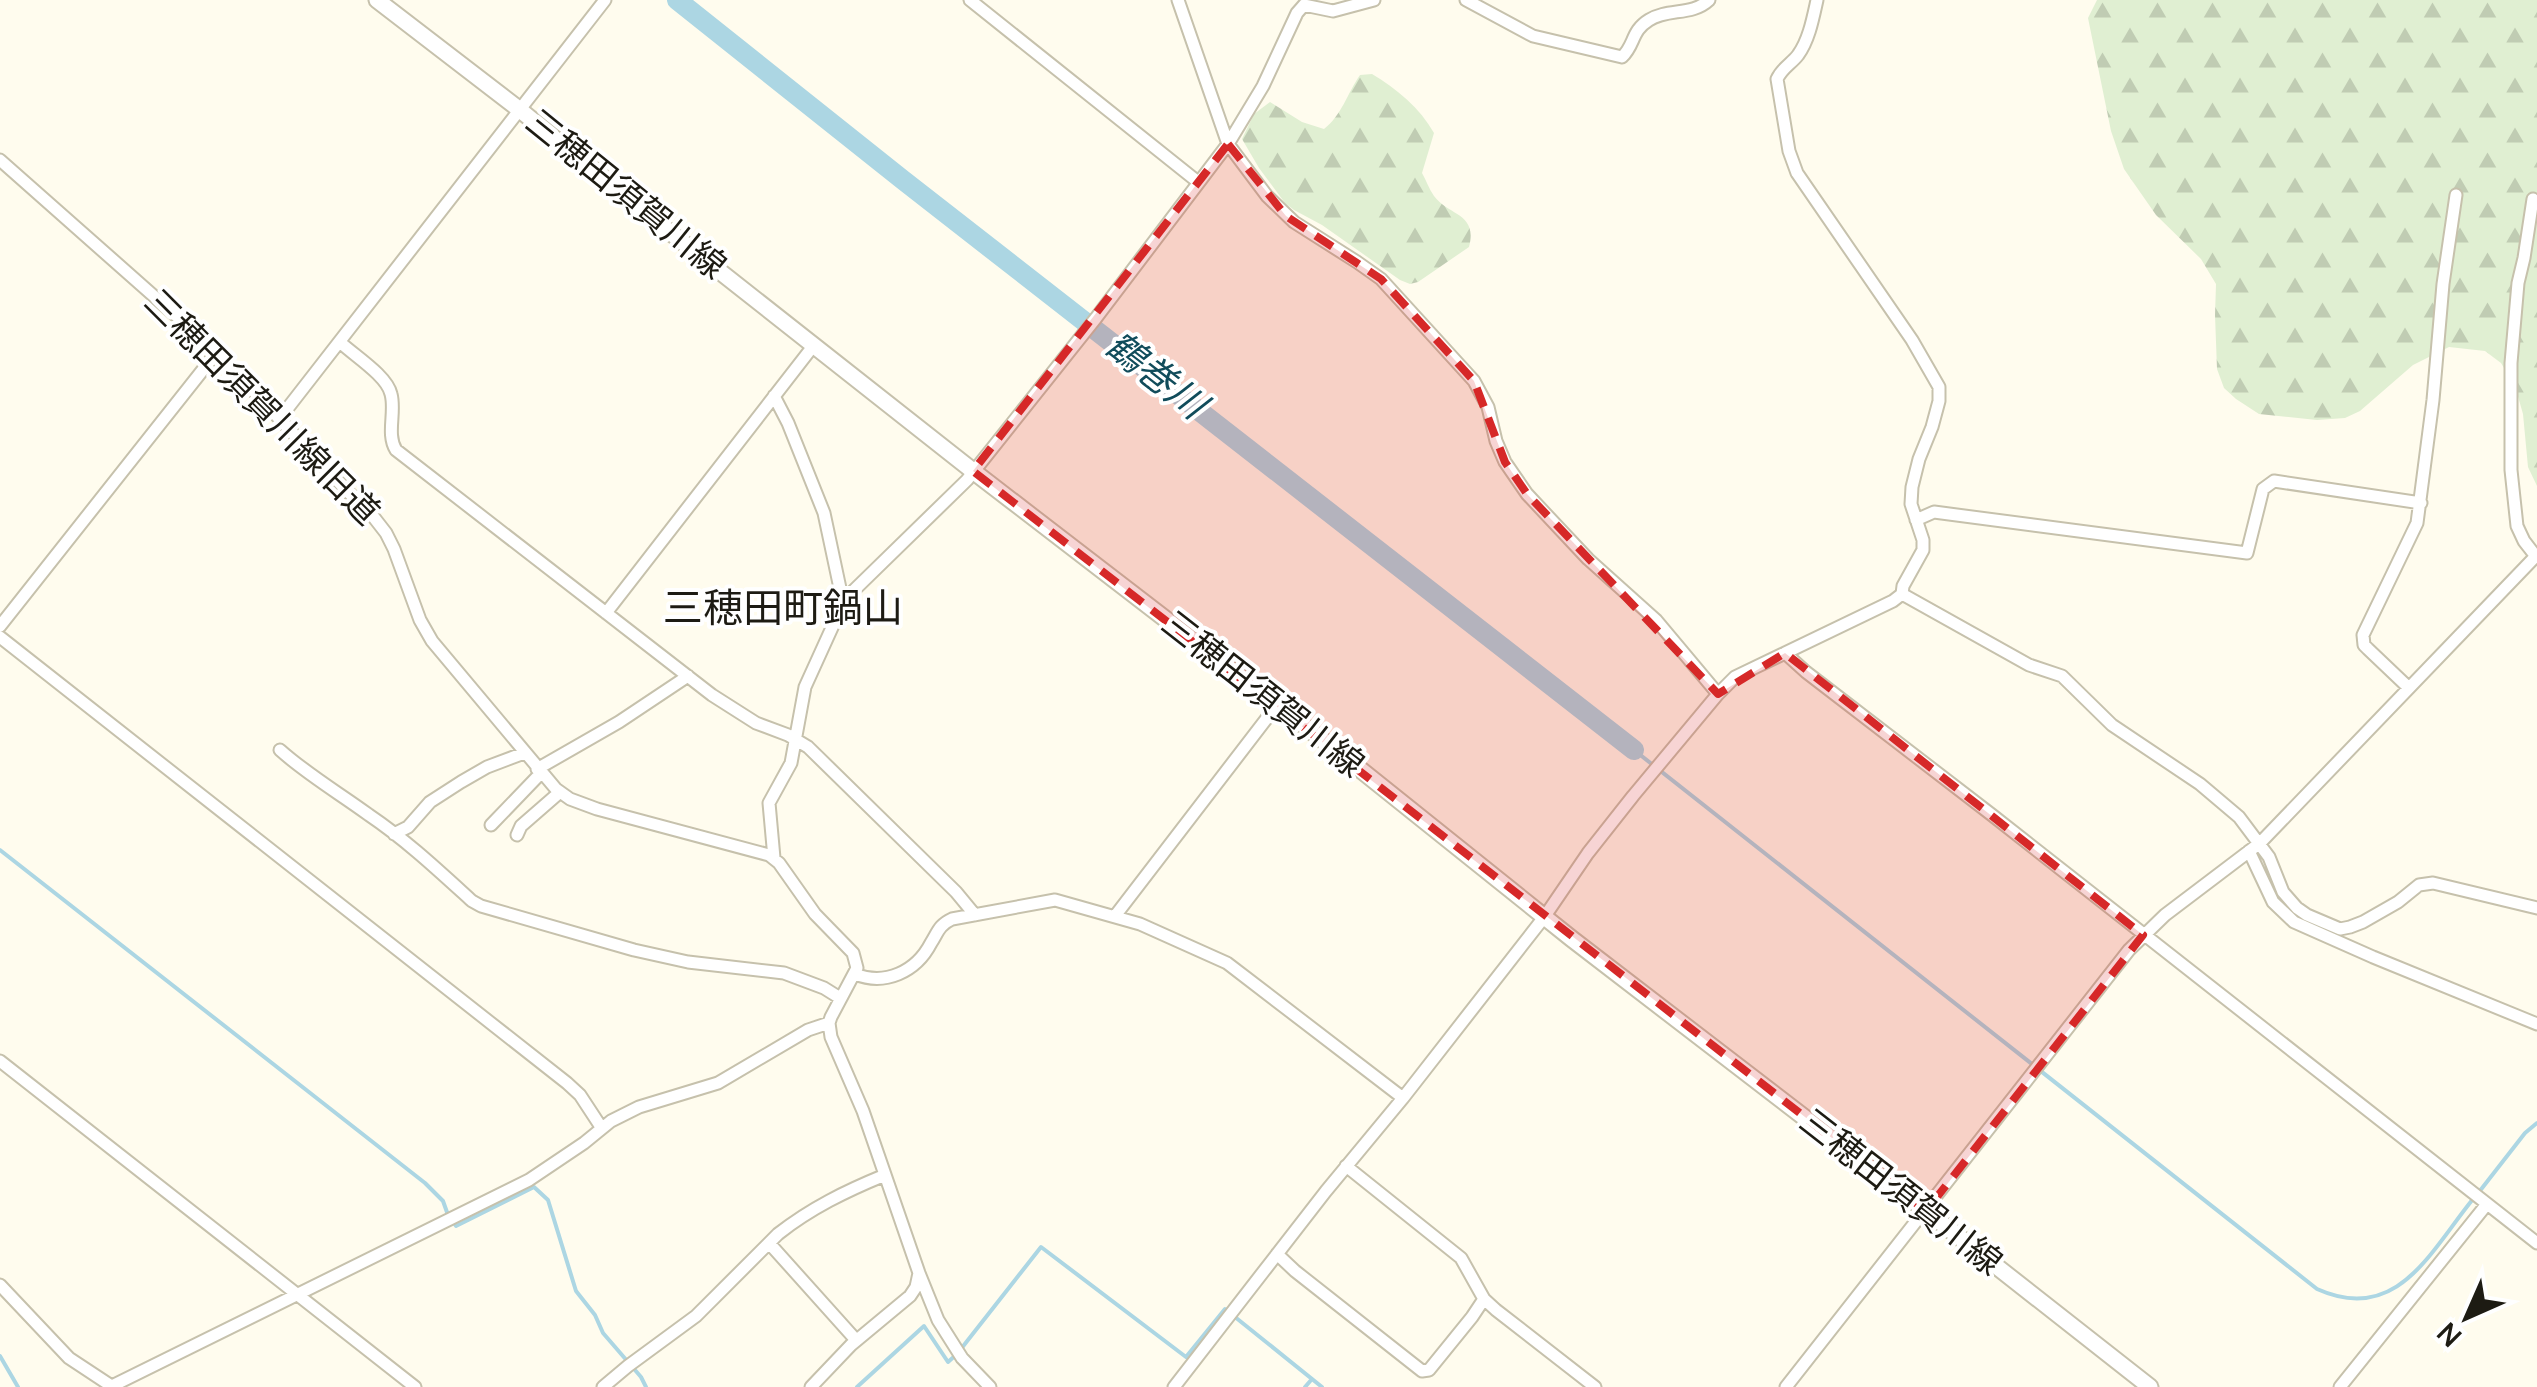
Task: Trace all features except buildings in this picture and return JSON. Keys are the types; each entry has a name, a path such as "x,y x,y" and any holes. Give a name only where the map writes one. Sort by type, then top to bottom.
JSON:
{"main road":[{"name":"三穂田須賀川線","path":"377,0 973,471 2150,1387"}],"street":[{"path":"280,418 605,0"},
{"path":"970,0 1198,182"},
{"path":"1178,0 1228,144 1267,196 1286,216 1381,280 1474,381 1488,407 1505,462 1527,494 1580,552 1656,620 1718,694"},
{"path":"990,1387 962,1358 938,1320 862,1111 831,1038 829,1023 855,974 853,953 815,914 774,858 768,809 791,762 806,686 844,600 973,471 1096,318 1228,144 1263,86 1292,20 1304,6 1333,12 1374,0"},
{"path":"1466,0 1533,36 1622,58 1636,30 1649,20 1698,8 1709,0"},
{"path":"1174,1387 1545,916 1588,853 1718,694 1735,677 1893,601 1902,594 1922,553 1924,544 1912,504 1913,479 1932,427 1939,387 1912,340 1797,174 1789,150 1777,80 1781,70 1800,52 1817,0"},
{"name":"三穂田須賀川線旧道","path":"0,160 217,352 372,515 386,534 426,632 560,792 598,809 774,858"},
{"path":"2409,688 2368,649 2363,635 2415,530 2421,503 2456,195"},
{"path":"1786,1387 2143,935 2255,847 2535,556 2517,526 2511,470 2518,283 2533,198"},
{"path":"341,343 390,390 391,443 396,450 688,676 756,723 808,747 975,915"},
{"path":"606,613 814,345"},
{"path":"0,626 217,352"},
{"path":"774,396 824,512 844,600"},
{"path":"1916,520 1934,512 2247,553 2263,489 2274,481 2421,503"},
{"path":"1902,594 2029,666 2062,676 2112,725 2200,784 2239,817 2255,847 2273,902 2294,922 2537,1024"},
{"path":"0,637 568,1083 601,1127"},
{"path":"1785,653 2537,1243"},
{"path":"491,826 539,771 688,676"},
{"path":"1116,916 1278,706"},
{"path":"280,750 369,814 481,906 688,962 784,973 840,998"},
{"path":"394,834 408,827 430,802 461,782 484,768 524,753"},
{"path":"517,835 521,826 560,792"},
{"path":"2255,847 2269,857 2278,883 2290,901 2307,915 2340,929 2363,922 2419,885 2432,883 2537,908"},
{"path":"855,974 881,980 901,974 924,954 943,923 956,918 1055,900 1140,924 1226,962 1403,1098"},
{"path":"0,1285 70,1358 111,1387 529,1180 601,1127 639,1106 718,1083 791,1040 829,1023"},
{"path":"0,1061 415,1387"},
{"path":"1346,1166 1461,1258 1484,1299 1595,1387"},
{"path":"604,1387 696,1316 790,1224 831,1198 885,1175"},
{"path":"2340,1387 2487,1204"},
{"path":"769,1242 856,1340"},
{"path":"1277,1254 1422,1370 1430,1370 1484,1299"},
{"path":"811,1387 856,1340 910,1296 919,1273"}],"highlighted area":[{"path":"1228,144 1286,216 1381,279 1474,381 1505,462 1527,494 1718,694 1785,653 2143,935 1926,1211 973,471"}],"green space":[{"path":"2097,0 2537,0 2537,486 2528,467 2523,414 2515,386 2501,363 2485,351 2449,347 2413,365 2360,411 2345,418 2317,420 2259,414 2224,388 2217,369 2216,284 2201,259 2156,215 2124,169 2111,131 2088,18"},
{"path":"1372,74 1407,100 1434,133 1422,173 1440,203 1466,221 1471,236 1469,247 1410,284 1285,203 1242,139 1254,114 1270,102 1302,122 1324,129 1340,111 1360,75"}],"waterway":[{"name":"鶴巻川","path":"677,0 1634,750"},
{"path":"1634,750 2317,1289 2345,1298 2369,1298 2390,1290 2426,1260 2473,1199"},
{"path":"0,850 425,1183 443,1201 448,1215"},
{"path":"2479,1192 2537,1123"},
{"path":"454,1223 456,1226 534,1187 548,1200 576,1291 646,1387"},
{"path":"857,1387 924,1326 948,1362 1041,1247 1186,1357 1225,1309 1322,1387"},
{"path":"0,1356 18,1387"},
{"path":"1305,1387 1312,1379"}],"district":[{"name":"三穂田町鍋山","path":"783,608"}]}
